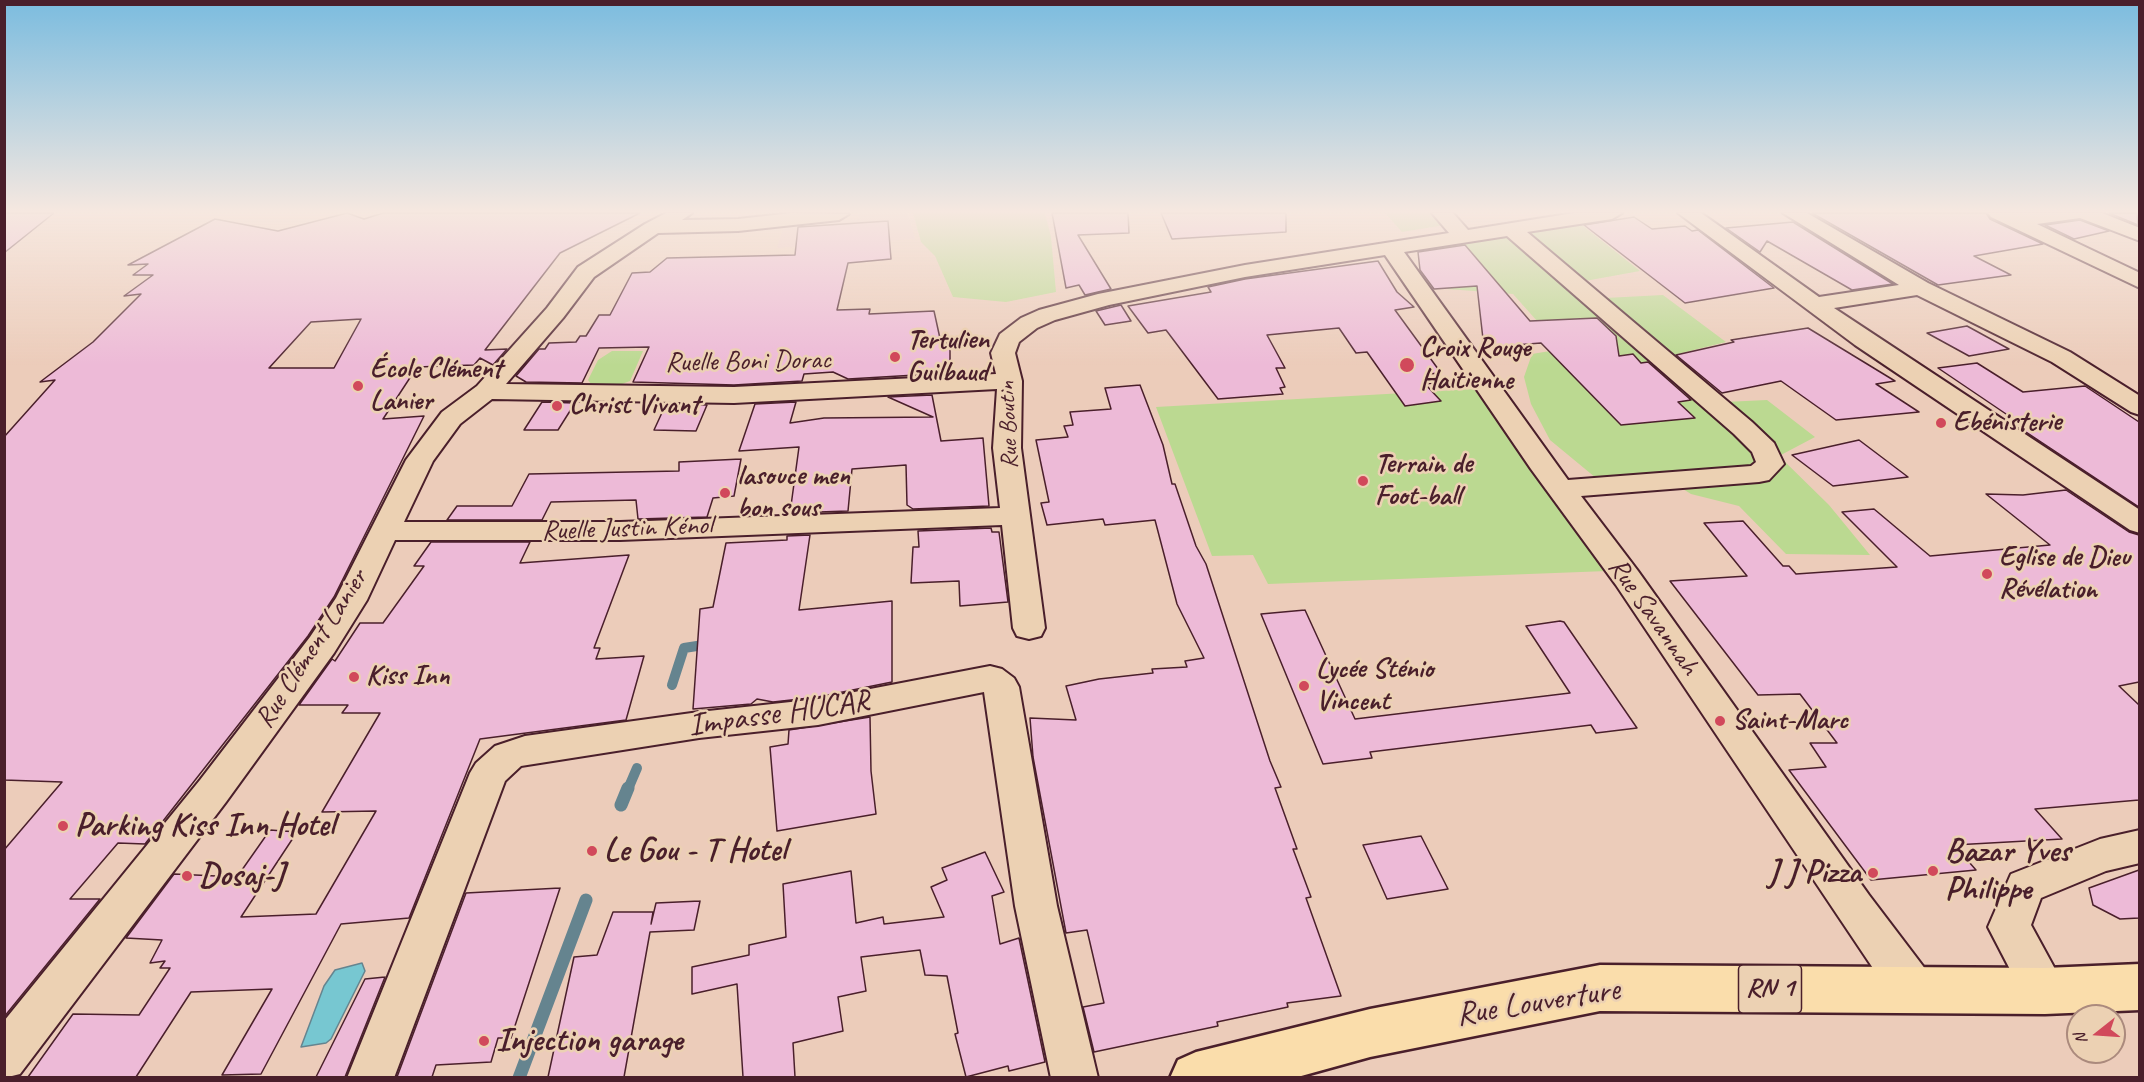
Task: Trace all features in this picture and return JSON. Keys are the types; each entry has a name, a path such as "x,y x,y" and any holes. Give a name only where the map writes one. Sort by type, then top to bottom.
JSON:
{"main road":[{"name":"Rue Louverture","path":"1196,1077 1370,1033 1600,988 2045,991 2139,987"}],"street":[{"name":"Rue Clément Lanier","path":"4,1058 280,704 351,600 420,460 432,443 451,418 486,391 555,313 586,272 599,263"},
{"name":"Rue Boutin","path":"1029,628 1007,448 1010,381 1004,353 1008,339 1029,323 1047,315 1106,299 1290,263"},
{"name":"Rue Savannah","path":"1402,263 1560,489 1627,578 1854,908 1913,989"},
{"path":"1552,263 1743,428 1764,449 1770,464 1759,474 1560,489"},
{"path":"1757,263 1814,305 2139,524"},
{"path":"1879,263 1920,288 2061,357 2139,407"},
{"path":"2101,263 2139,282"},
{"path":"1814,305 1920,288"},
{"name":"Ruelle Boni Dorac","path":"486,391 734,395 1010,381"},
{"name":"Ruelle Justin Kénol","path":"384,531 621,531 1014,516"},
{"name":"Impasse HUCAR","path":"370,1077 489,773 508,756 525,750 699,725 818,712 990,678 1002,687 1036,906 1075,1077"},
{"path":"2045,991 2009,927 2025,886 2100,856 2139,846"}],"green space":[{"path":"938,263 1053,263 1056,292 1006,302 953,297"},
{"path":"1430,263 1631,263 1640,271 1585,281 1605,298 1663,295 1726,342 1670,356 1703,403 1767,400 1815,437 1779,456 1829,505 1870,555 1786,554 1739,506 1691,494 1662,476 1596,478 1550,440 1531,404 1524,377 1532,354 1562,349 1513,294 1447,289"},
{"path":"612,351 643,351 630,381 614,387 591,384 588,380 598,360"},
{"name":"Terrain de Foot-ball","path":"1475,389 1607,571 1268,584 1253,555 1212,556 1156,407"}],"water":[{"path":"362,963 365,971 331,1039 326,1043 301,1047 324,986 335,970"}],"building":[{"path":"131,263 552,263 485,350 507,349 493,365 480,358 474,365 417,367 383,419 424,416 334,597 308,636 145,844 118,843 70,899 100,899 4,1017 4,850 62,782 4,780 4,437 55,380 40,382 93,342 141,294 124,296 153,275 133,275 148,264 128,265","holes":["361,319 334,368 269,368 311,322"]},
{"path":"660,263 848,263 837,310 870,309 869,314 934,311 941,343 948,343 950,347 950,373 848,379 833,372 804,374 802,381 734,385 633,382 649,347 599,348 582,383 526,382 516,376 539,349 545,349 549,343 576,342 580,336 586,336 599,315 610,315 632,273 650,272"},
{"path":"1061,263 1095,263 1111,289 1085,295 1079,285 1066,288"},
{"path":"1360,263 1380,263 1397,292 1414,307 1395,310 1441,373 1427,374 1434,383 1425,384 1441,401 1405,406 1367,352 1356,353 1339,328 1267,335 1285,368 1276,368 1285,387 1280,388 1283,394 1218,399 1166,330 1148,333 1128,306 1211,292 1208,287 1245,279"},
{"path":"1419,263 1481,263 1530,321 1597,318 1616,336 1619,356 1633,354 1641,363 1648,362 1691,400 1678,402 1695,418 1621,425 1541,343 1489,347 1483,339 1477,286 1434,289 1420,270"},
{"path":"1634,263 1742,263 1774,288 1685,303"},
{"path":"1806,263 1860,263 1893,284 1852,290"},
{"path":"1900,263 1989,263 2011,275 1938,285"},
{"path":"1121,305 1131,321 1105,325 1096,311"},
{"path":"1967,326 2009,349 1969,356 1927,333"},
{"path":"1808,328 1895,381 1876,384 1919,412 1836,420 1781,381 1722,393 1676,355 1734,342 1731,340"},
{"path":"1977,363 2023,392 2085,386 2139,422 2139,507 2023,430 2021,417 2012,418 1938,368"},
{"path":"1140,385 1163,445 1172,484 1175,484 1196,546 1206,564 1270,761 1281,787 1275,788 1297,849 1293,849 1311,897 1306,898 1341,996 1287,1003 1288,1007 1217,1022 1218,1026 1094,1052 1083,1007 1104,1003 1087,930 1066,933 1033,757 1030,718 1076,720 1066,686 1099,679 1153,673 1152,669 1187,667 1185,661 1204,658 1177,604 1155,520 1105,525 1103,519 1047,525 1041,503 1049,502 1036,440 1068,437 1064,426 1073,425 1070,412 1111,409 1105,388"},
{"path":"932,395 941,441 983,438 989,506 913,509 907,505 906,465 852,469 848,511 790,513 799,447 739,451 755,404 796,402 790,423 824,418 933,417 888,397"},
{"path":"542,402 575,403 558,430 524,430"},
{"path":"666,404 707,405 696,431 654,430"},
{"path":"1859,440 1908,477 1833,486 1792,455"},
{"path":"741,459 734,496 713,498 707,517 638,519 636,500 551,502 542,520 447,520 457,506 512,506 529,474 679,471 679,462"},
{"path":"2066,490 2129,532 2139,535 2139,682 2119,686 2139,705 2139,800 2035,809 2062,839 1954,845 1976,870 1871,880 1789,770 1826,767 1810,743 1837,743 1800,694 1758,695 1670,581 1747,576 1704,523 1743,521 1783,566 1789,566 1796,574 1897,567 1842,512 1874,509 1930,556 2050,545 1986,494 2023,495"},
{"path":"991,528 992,532 999,532 1008,602 960,606 959,581 911,583 913,547 919,547 918,531"},
{"path":"810,535 799,610 892,601 892,682 818,697 773,702 757,699 751,704 693,709 700,609 713,607 726,543 787,540 787,536"},
{"path":"431,542 530,542 520,563 629,555 594,648 600,648 596,659 644,656 626,720 480,739 409,918 341,924 261,1074 222,1075 272,989 191,992 136,1077 28,1077 73,1014 139,1015 170,968 160,968 165,961 150,963 162,940 126,938 174,874 237,877 270,830 297,832 241,917 316,914 376,811 322,812 380,713 342,713 348,705 299,705 332,659 335,661 360,623 383,623 424,566 414,566"},
{"path":"1305,610 1355,719 1570,693 1526,626 1560,621 1564,622 1637,728 1596,733 1591,725 1370,752 1372,758 1323,764 1261,614"},
{"path":"870,717 871,771 876,814 777,831 770,747 788,744 789,730"},
{"path":"1421,836 1448,889 1387,899 1363,845"},
{"path":"985,852 1004,892 992,896 1000,944 1019,938 1045,1062 1009,1071 1008,1066 966,1077 955,1034 958,1033 947,976 925,975 920,950 861,957 866,991 838,997 843,1031 793,1043 795,1077 743,1077 737,984 692,994 692,967 749,955 749,945 786,937 783,884 851,871 856,923 883,917 884,924 944,917 931,887 947,880 942,868"},
{"path":"2139,870 2139,918 2120,919 2093,905 2089,888"},
{"path":"560,888 511,1038 498,1038 491,1062 436,1065 432,1077 397,1077 466,893"},
{"path":"700,901 694,930 650,932 624,1077 548,1077 574,957 597,955 613,912 653,912 651,924 656,903"},
{"path":"385,977 345,1077 316,1077 365,979"}],"waterway":[{"path":"672,685 684,648 710,644"},
{"path":"628,789 637,768"},
{"path":"621,805 628,788"},
{"path":"519,1078 586,900"}],"place":[{"name":"Tertulien Guilbaud","path":"895,357"},
{"name":"Croix Rouge Haitienne","path":"1407,365"},
{"name":"École Clément Lanier","path":"358,386"},
{"name":"Christ Vivant","path":"557,406"},
{"name":"Ebénisterie","path":"1941,423"},
{"name":"Terrain de Foot-ball","path":"1363,481"},
{"name":"lasouce men bon sous","path":"725,493"},
{"name":"Eglise de Dieu Révélation","path":"1987,574"},
{"name":"Kiss Inn","path":"354,677"},
{"name":"Lycée Sténio Vincent","path":"1304,686"},
{"name":"Saint-Marc","path":"1720,721"},
{"name":"Parking Kiss Inn Hotel","path":"63,826"},
{"name":"Le Gou - T Hotel","path":"592,851"},
{"name":"Bazar Yves Philippe","path":"1933,871"},
{"name":"J J Pizza","path":"1873,873"},
{"name":"Dosaj-J","path":"187,876"},
{"name":"Injection garage","path":"484,1041"}]}
